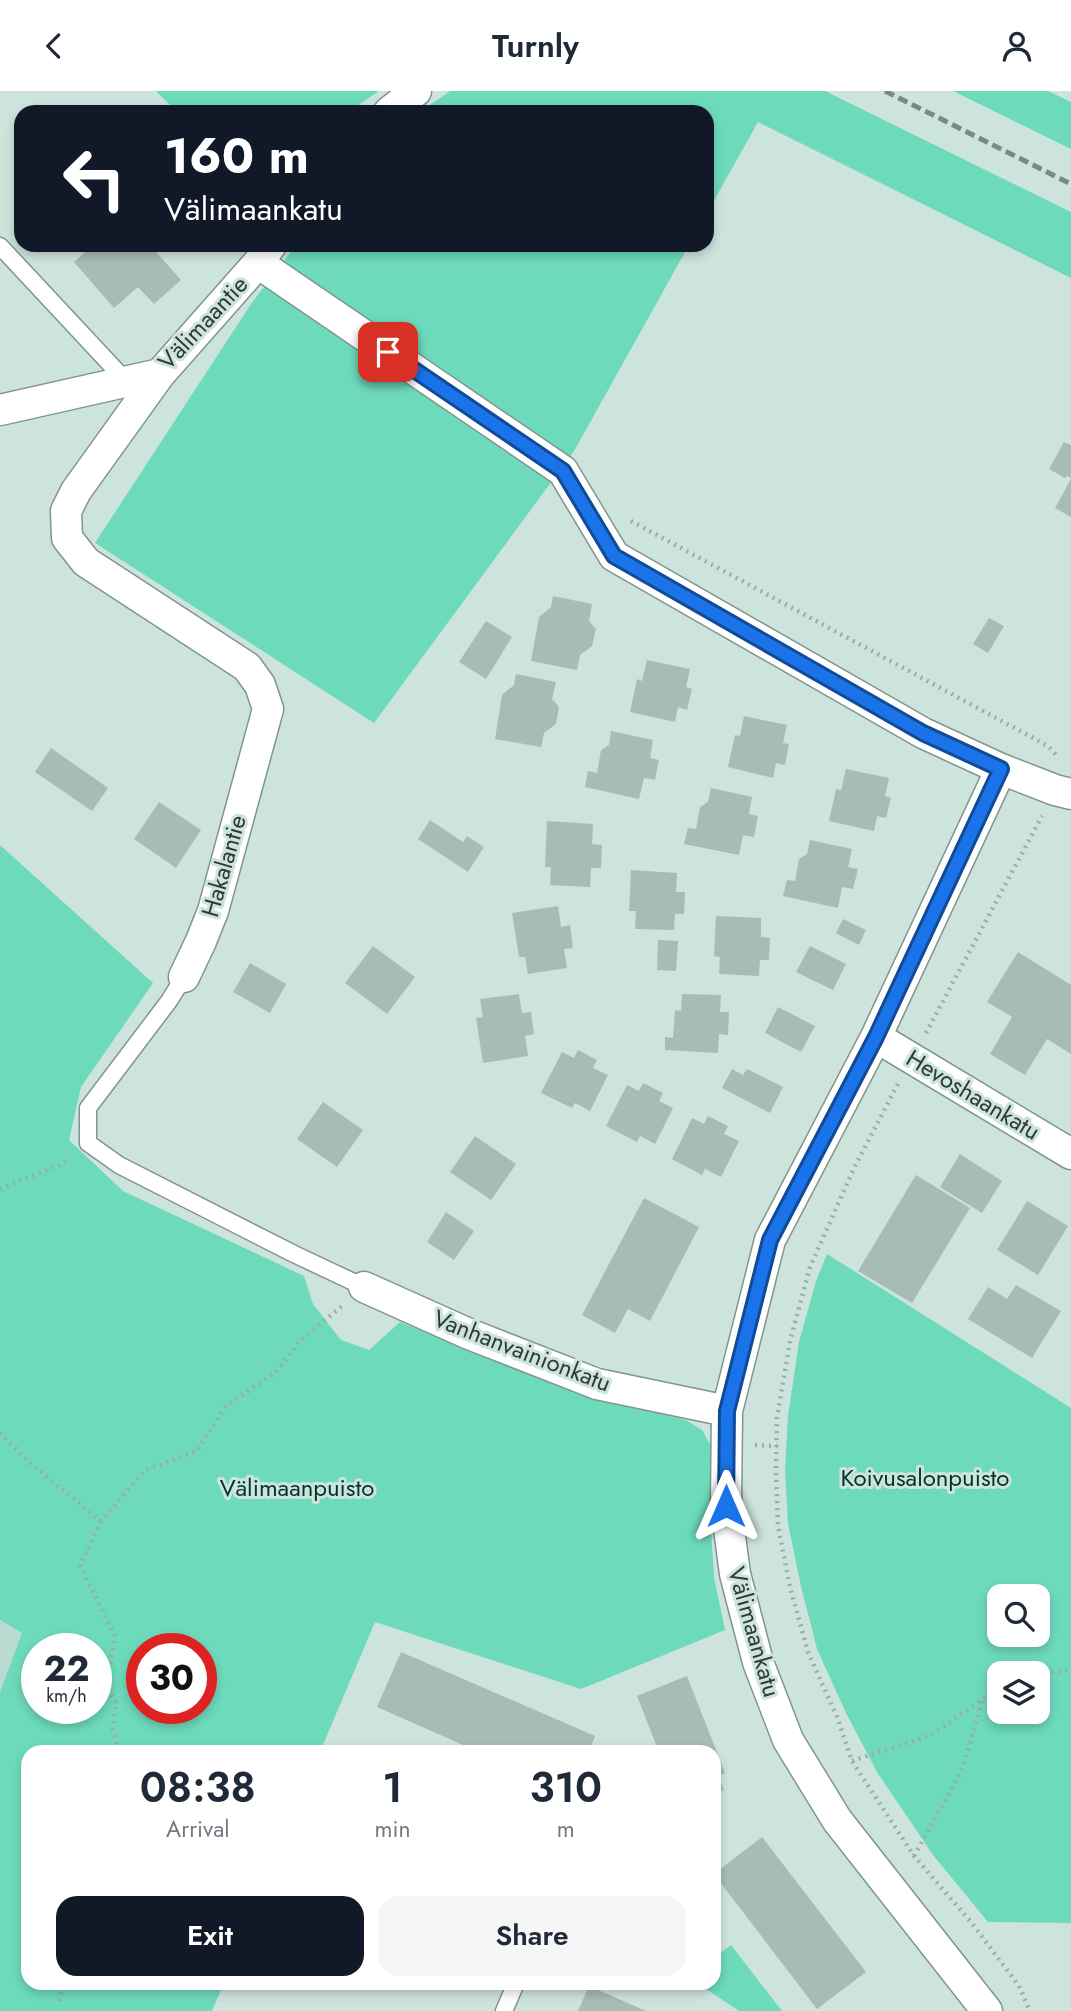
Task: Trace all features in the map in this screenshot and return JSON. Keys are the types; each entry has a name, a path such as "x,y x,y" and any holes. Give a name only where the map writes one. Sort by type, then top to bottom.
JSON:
{"street":[{"path":"398,105 416,91"},
{"path":"264,254 563,471 614,556 923,733 1001,769 1063,792"},
{"name":"Välimaantie","path":"0,410 160,374 264,254"},
{"name":"Hakalantie","path":"160,374 76,491 66,511 66,524 67,538 86,562 247,667 260,685 268,709 213,911 184,977"},
{"name":"Välimaankatu","path":"987,2011 837,1820 788,1740 758,1662 735,1574 726,1506 727,1411 770,1240 876,1037 1001,769"},
{"name":"Hevoshaankatu","path":"876,1037 1071,1154"},
{"name":"Vanhanvainionkatu","path":"364,1287 469,1334 597,1384 727,1411"}],"lane":[{"path":"0,246 125,380"},
{"name":"Hakalantie","path":"88,1143 88,1108 184,977"},
{"path":"88,1143 119,1165 364,1287"},
{"path":"504,2011 513,1990"}],"path":[{"path":"629,519 1048,746 1066,766 1063,792 912,1059 855,1167 810,1267 790,1341 777,1418 778,1526 790,1587 808,1652 852,1761 914,1856 971,1922 1018,1986 1030,2011"},
{"path":"0,1189 60,1165 88,1143"},
{"path":"117,1745 113,1730 116,1702 106,1686 115,1636 80,1565 101,1521 145,1470 197,1451 225,1406 276,1372 299,1342 364,1287"},
{"path":"0,1433 30,1463 101,1521"},
{"path":"1050,1673 1071,1670"},
{"path":"852,1761 931,1735 987,1697"},
{"path":"914,1856 962,1770 983,1699"},
{"path":"59,2001 62,1990"}],"shaded area":[{"path":"0,1620 23,1633 0,1692"}],"green space":[{"path":"156,91 379,91 358,105 170,105"},
{"path":"450,91 825,91 1071,212 1071,278 758,122 714,201 714,105 430,105"},
{"path":"953,91 1048,91 1071,102 1071,149"},
{"path":"291,252 685,252 574,451 374,723 95,543 251,304"},
{"name":"Välimaanpuisto","path":"0,845 153,983 81,1087 69,1140 123,1191 304,1276 313,1304 341,1340 369,1350 400,1322 579,1393 686,1420 702,1430 710,1444 714,1577 725,1630 581,1689 375,1622 323,1745 21,1745 21,1990 221,1990 212,2011 0,2011 0,1692 21,1636 21,1724 112,1724 112,1633 22,1633 0,1620"},
{"name":"Koivusalonpuisto","path":"827,1254 1071,1408 1071,1923 988,1922 933,1855 877,1772 846,1713 817,1649 788,1524 785,1470 788,1416 799,1342 816,1281"},
{"path":"731,1945 782,2011 739,2011 708,1990 721,1990 721,1953"}],"building":[{"path":"85,252 156,252 181,280 154,304 138,287 114,308 74,262"},
{"path":"1064,442 1071,445 1071,478 1065,478 1049,469"},
{"path":"1071,479 1071,517 1055,508"},
{"path":"553,596 592,604 589,621 596,629 592,646 580,655 577,670 531,661 539,617 551,607"},
{"path":"989,618 1004,626 988,653 973,644"},
{"path":"486,621 512,637 486,679 459,662"},
{"path":"647,660 690,669 686,687 692,689 687,710 678,707 675,722 630,712 637,679 642,681"},
{"path":"516,674 556,682 552,699 559,707 556,724 544,733 541,747 495,739 502,695 514,685"},
{"path":"744,716 787,725 783,743 789,744 785,765 776,763 773,778 728,767 735,735 740,736"},
{"path":"611,731 653,740 650,758 659,760 655,780 644,778 639,799 585,787 588,771 597,773 601,750 609,745"},
{"path":"51,748 108,788 92,811 35,772"},
{"path":"846,769 889,778 885,796 891,798 886,818 877,816 874,831 829,821 836,789 841,790"},
{"path":"711,788 752,797 749,814 758,816 754,837 743,835 739,855 684,844 688,828 696,829 700,807 708,802"},
{"path":"159,802 201,830 176,868 134,839"},
{"path":"430,820 463,842 467,836 484,847 468,872 418,839"},
{"path":"547,821 593,824 592,844 602,845 601,868 591,868 590,887 550,885 551,867 545,867"},
{"path":"810,840 852,849 848,867 858,869 853,889 842,887 838,908 783,896 787,880 795,881 799,859 807,854"},
{"path":"631,870 677,873 676,892 685,892 684,914 675,914 674,930 635,929 636,911 629,911"},
{"path":"558,906 561,927 570,925 573,948 564,949 567,968 528,974 525,957 519,957 512,913"},
{"path":"716,916 761,918 761,937 770,938 769,960 760,960 759,976 719,974 720,957 714,956"},
{"path":"843,919 866,930 859,945 836,933"},
{"path":"658,940 678,941 676,971 657,970"},
{"path":"373,946 415,977 387,1014 345,983"},
{"path":"810,946 846,964 833,990 796,972"},
{"path":"1018,952 1071,985 1071,1054 1047,1039 1025,1075 990,1054 1012,1017 987,1002"},
{"path":"250,963 286,984 270,1013 233,992"},
{"path":"519,994 522,1013 531,1012 534,1034 525,1036 528,1056 483,1063 476,1018 483,1017 480,999"},
{"path":"682,994 721,995 720,1012 729,1012 728,1035 719,1034 718,1053 665,1050 665,1037 673,1038 675,1010 681,1011"},
{"path":"778,1007 815,1026 801,1052 765,1033"},
{"path":"578,1050 597,1060 593,1068 608,1075 590,1111 575,1103 572,1108 541,1093 562,1052 574,1058"},
{"path":"732,1069 743,1075 747,1069 783,1087 770,1113 722,1088"},
{"path":"643,1083 663,1093 659,1101 673,1108 655,1144 640,1136 637,1142 606,1126 627,1085 639,1091"},
{"path":"323,1102 363,1130 337,1167 297,1139"},
{"path":"708,1116 728,1126 724,1134 739,1141 721,1177 705,1169 702,1175 672,1159 692,1118 704,1124"},
{"path":"475,1136 516,1164 491,1200 450,1172"},
{"path":"960,1154 1002,1181 982,1213 940,1187"},
{"path":"916,1175 970,1208 912,1303 858,1271"},
{"path":"644,1198 699,1227 650,1321 628,1309 615,1333 582,1315"},
{"path":"1027,1201 1068,1226 1038,1275 997,1250"},
{"path":"446,1212 474,1231 454,1260 427,1242"},
{"path":"1016,1285 1061,1311 1032,1358 968,1319 988,1287 1007,1299"},
{"path":"401,1652 595,1736 592,1745 463,1745 377,1707"},
{"path":"687,1676 714,1745 656,1745 637,1696"},
{"path":"762,1837 866,1972 817,2009 721,1883 721,1869"},
{"path":"587,1990 598,1990 646,2011 578,2011"}],"railway":[{"path":"885,91 1071,184"}],"route":[{"path":"388,352 563,471 614,556 923,733 1001,769 876,1037 770,1240 727,1411 726,1506"}]}
